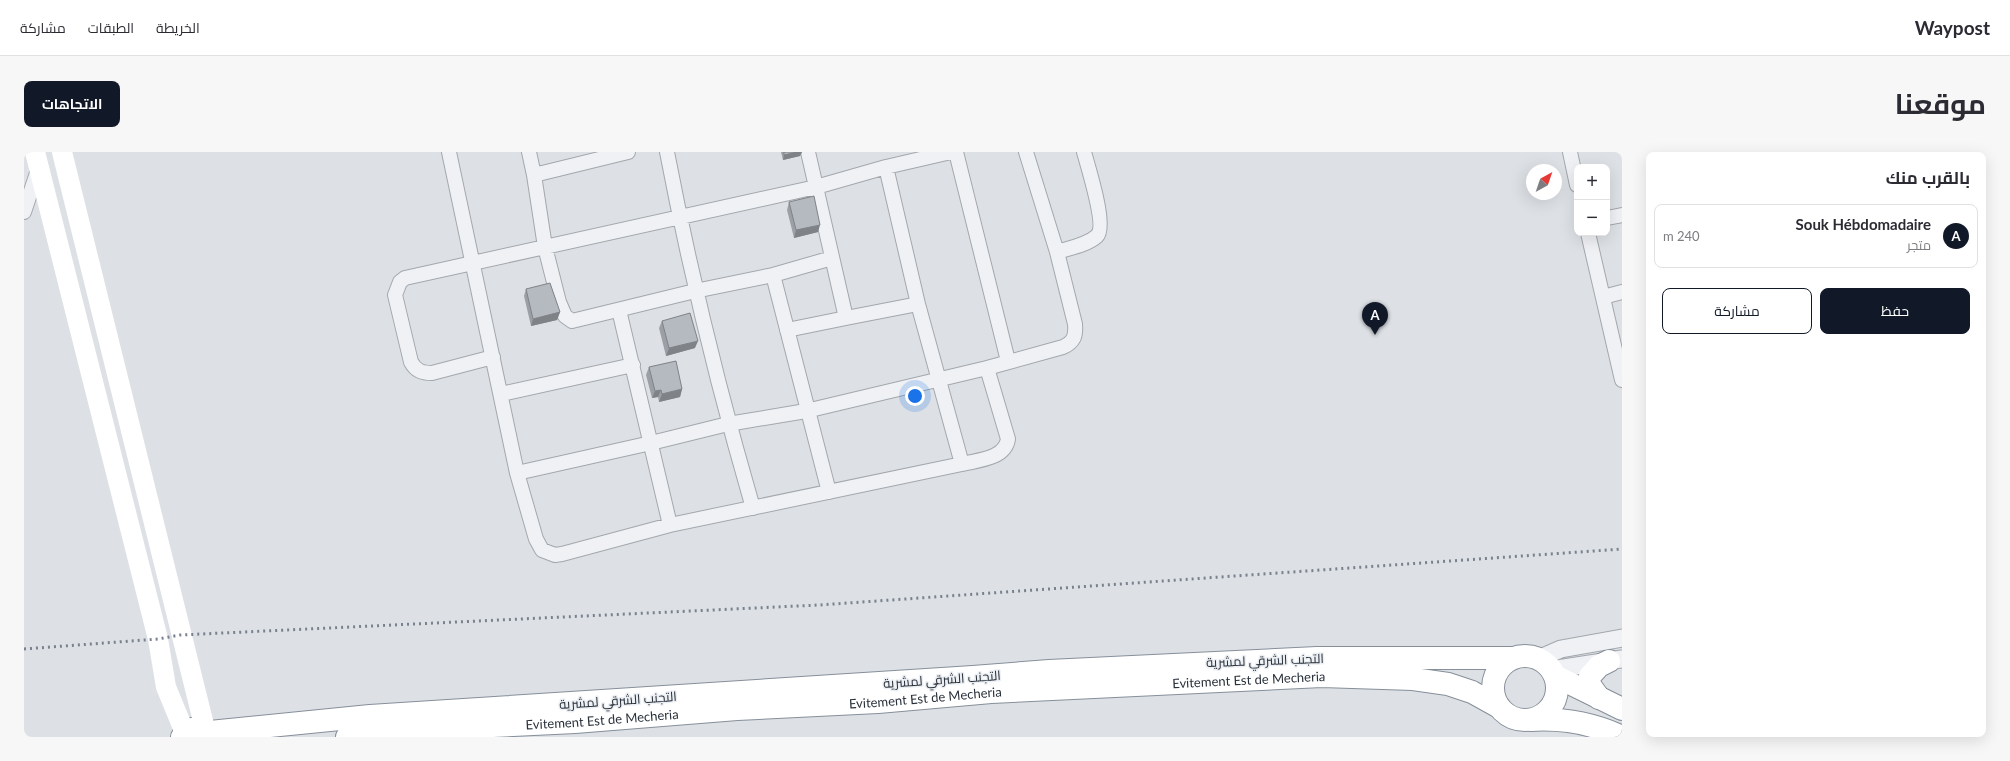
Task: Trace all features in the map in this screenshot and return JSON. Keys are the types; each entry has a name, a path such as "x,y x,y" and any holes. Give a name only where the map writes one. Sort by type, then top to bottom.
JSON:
{"highway":[{"path":"1622,709 1599,698 1526,656 1513,658 1504,664 1496,674 1493,685 1494,697 1499,707 1508,715 1518,720 1556,719 1571,721 1586,724 1622,737"},
{"name":"التجنب الشرقي لمشرية","path":"199,734 370,716 1049,671 1317,658 1513,658"},
{"path":"1599,698 1590,684 1590,676 1599,666 1615,660"},
{"path":"1530,720 1541,717 1550,709 1556,699 1557,688 1548,668"},
{"name":"Evitement Est de Mecheria","path":"347,737 369,732 575,722 737,709 878,702 991,692 1322,676 1413,679 1448,684 1472,692 1499,707"}],"main road":[{"path":"62,152 199,734"},
{"path":"37,160 158,639 166,687 199,734"}],"street":[{"path":"449,152 517,473 539,546 551,554 555,555 577,551 670,525 962,464 995,455 1003,451 1007,446 1006,431 987,368"},
{"path":"529,152 545,248 562,312 568,319 576,320 695,291 773,275 832,258"},
{"path":"534,175 593,157 628,152"},
{"path":"667,152 695,291 728,424 753,508"},
{"path":"808,152 846,318"},
{"path":"493,357 432,373 418,371 411,362 395,295 400,282 405,278 816,188 886,167 914,156 951,152"},
{"path":"956,152 1008,361"},
{"path":"517,473 651,444 728,424 806,411 987,368 1008,361 1063,348 1074,339 1076,334 1075,324 1057,252 1026,152"},
{"path":"1057,252 1090,241 1099,234 1101,229 1099,212 1084,152"},
{"path":"1570,152 1574,171"},
{"path":"24,212 37,160"},
{"path":"886,167 918,304 962,464"},
{"path":"1610,218 1622,216"},
{"path":"1589,236 1621,372"},
{"path":"773,275 806,411 829,492"},
{"path":"1603,298 1622,292"},
{"path":"787,330 918,304"},
{"path":"619,310 670,525"},
{"path":"501,394 633,365"},
{"path":"1548,668 1561,649 1622,638"},
{"path":"1548,668 1615,660"}],"building":[{"path":"784,152 797,152 784,155"},
{"path":"814,196 820,225 796,230 789,202"},
{"path":"550,283 560,312 533,319 526,289"},
{"path":"690,313 698,341 669,348 662,321"},
{"path":"676,361 682,389 662,394 661,390 655,391 649,367"}],"railway":[{"path":"24,649 158,639 180,635 819,605 1622,549"}],"place":[{"name":"Souk Hébdomadaire","path":"1375,335"}]}
